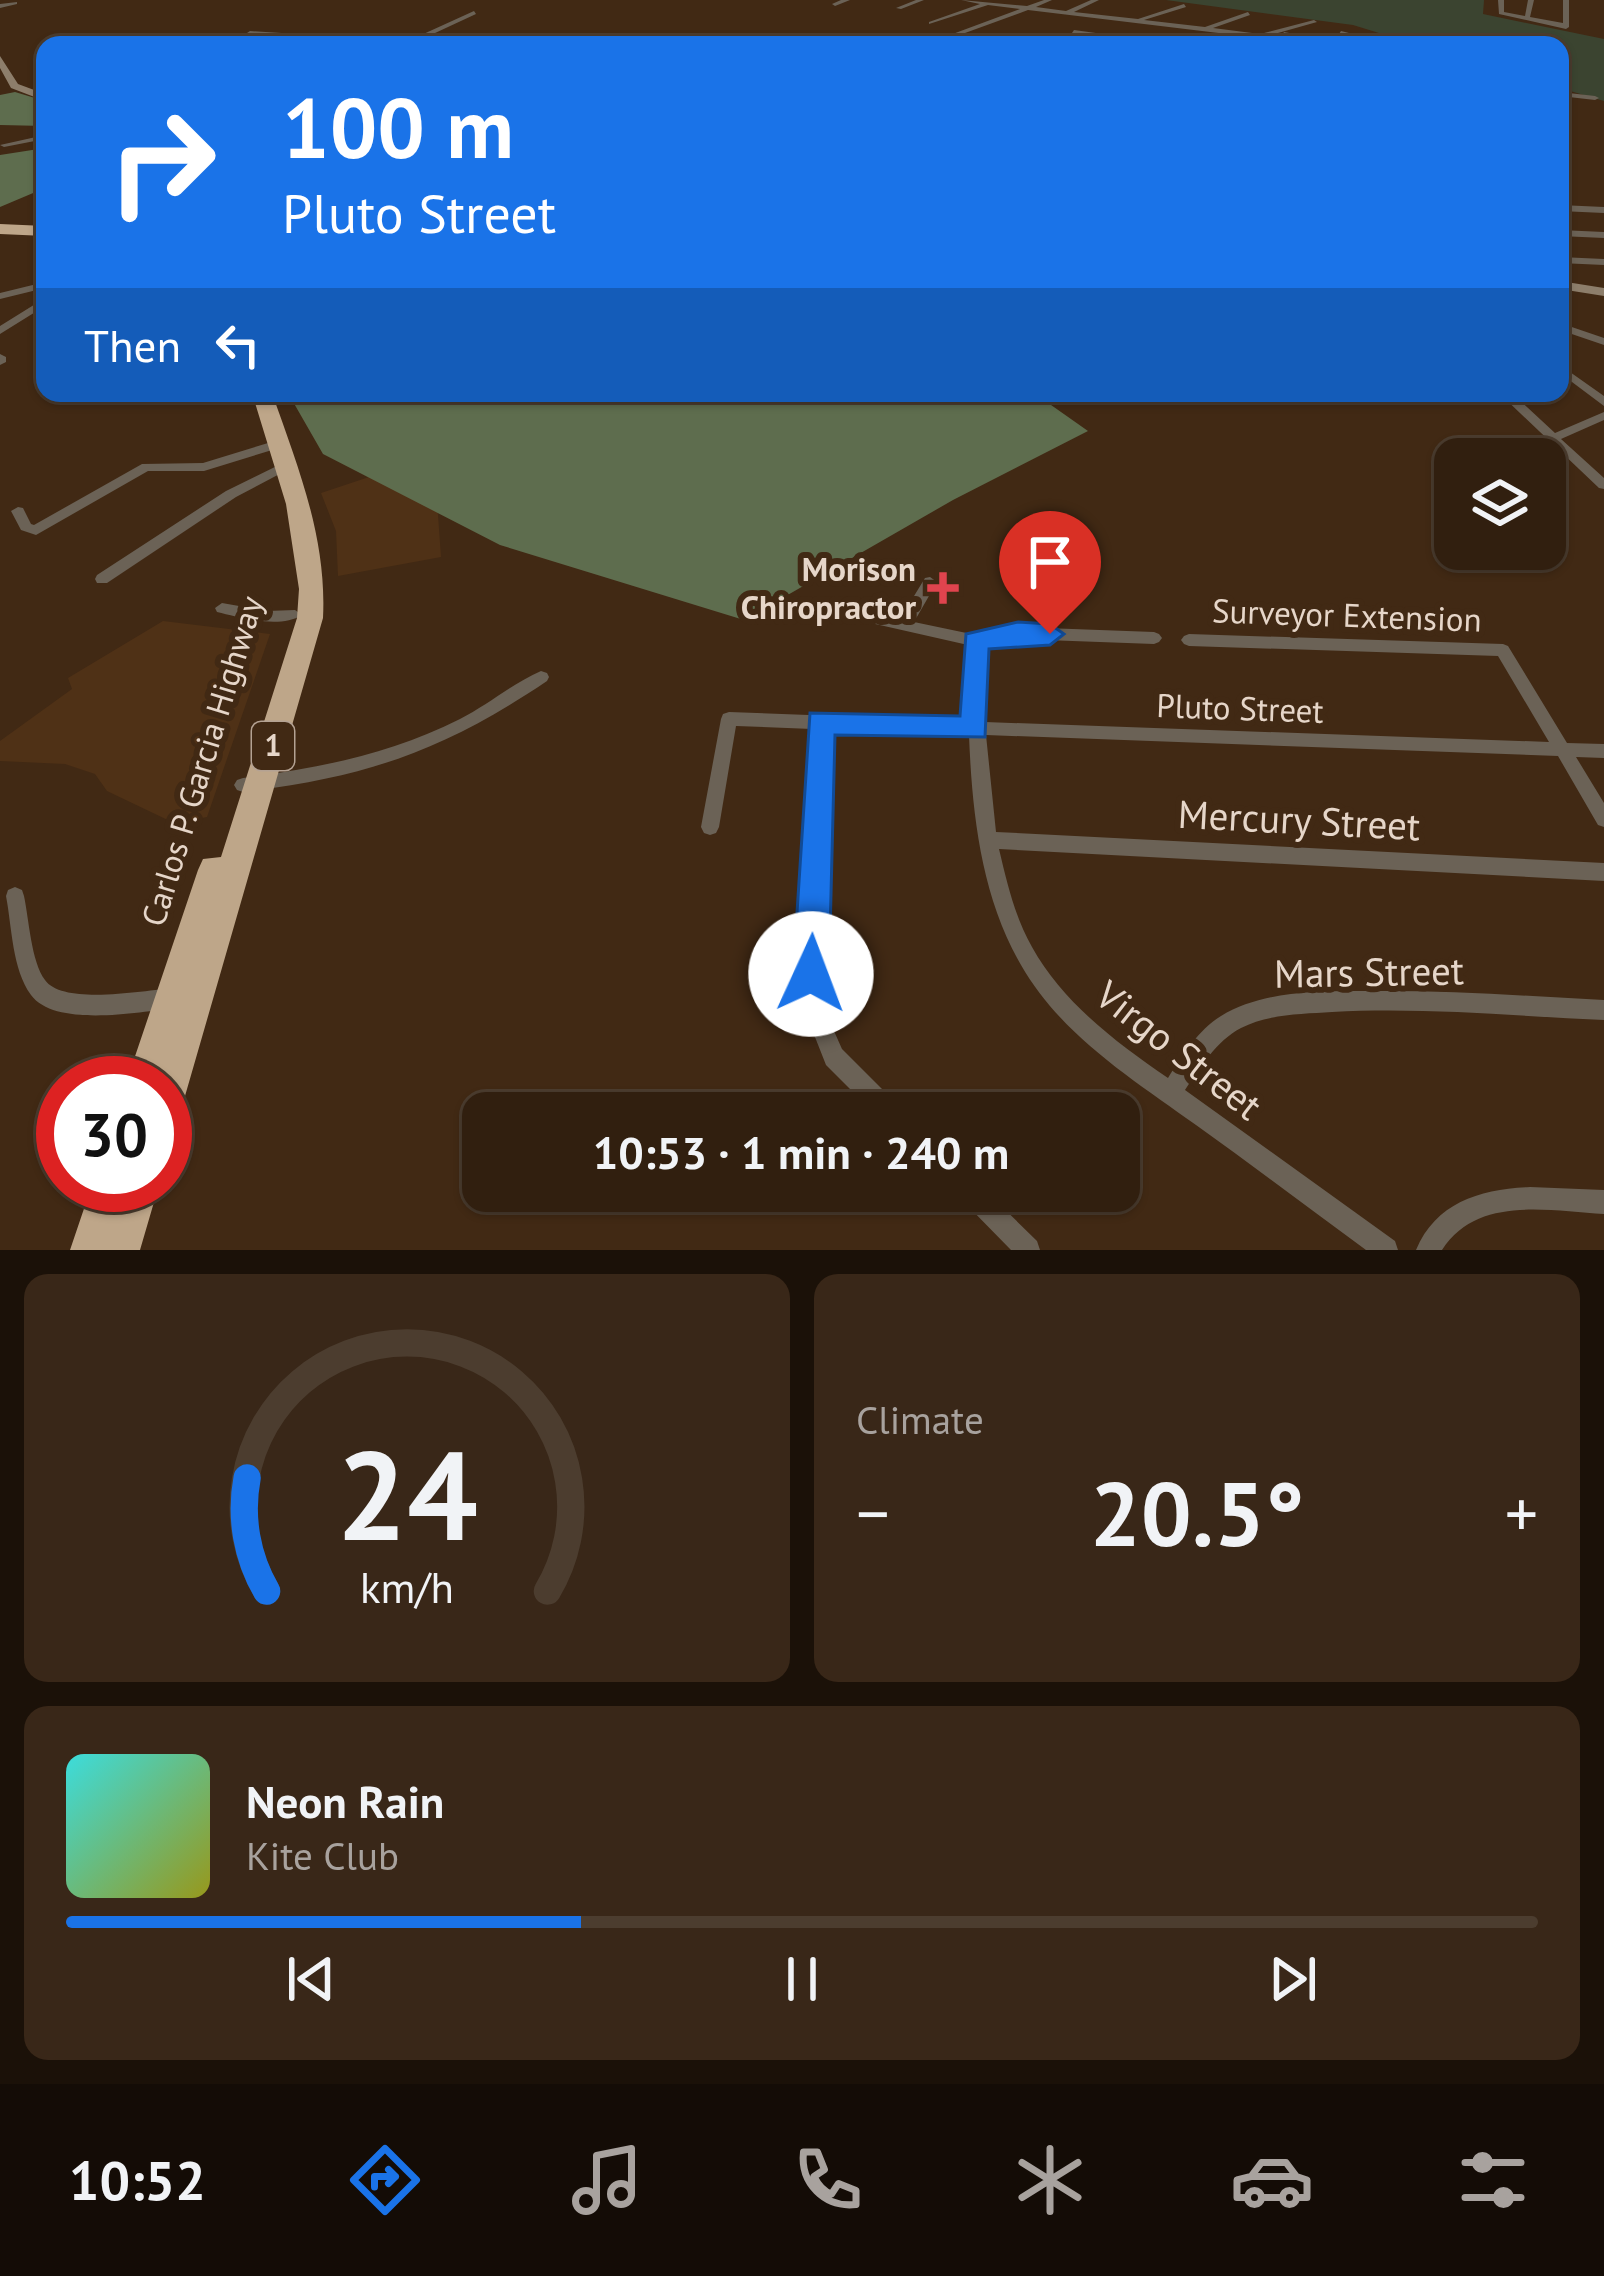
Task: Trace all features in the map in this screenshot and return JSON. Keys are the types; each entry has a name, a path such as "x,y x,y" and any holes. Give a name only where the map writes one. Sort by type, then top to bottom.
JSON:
{"highway":[{"path":"0,226 36,227"},
{"name":"Carlos P. Garcia Highway","path":"173,1056 185,997 313,594 306,539 247,402"},
{"name":"Carlos P. Garcia Highway","path":"253,784 295,614 297,575 264,402"},
{"name":"Carlos P. Garcia Highway","path":"158,1056 185,997"},
{"path":"92,1250 104,1212"},
{"path":"118,1250 130,1212"}],"street":[{"path":"835,4 845,0"},
{"path":"899,8 921,0"},
{"path":"964,0 1203,30 1292,36"},
{"path":"951,36 1048,0"},
{"path":"1066,13 1096,0"},
{"path":"1501,0 1500,12 1566,26 1565,0"},
{"path":"1527,18 1531,0"},
{"path":"931,23 992,2"},
{"path":"0,6 15,3"},
{"path":"1113,36 1136,22 1184,6"},
{"path":"428,36 473,13"},
{"path":"1203,30 1248,14"},
{"path":"1281,34 1314,22"},
{"path":"1074,32 1093,36"},
{"path":"250,33 291,36"},
{"path":"1341,33 1354,36"},
{"path":"1367,36 1374,33"},
{"path":"1,64 18,88 36,95"},
{"path":"1569,95 1595,98"},
{"path":"4,145 36,139"},
{"path":"1569,208 1604,210"},
{"path":"1569,233 1604,235"},
{"path":"1569,260 1604,262"},
{"path":"1569,286 1604,292"},
{"path":"0,296 36,287"},
{"path":"0,332 36,307"},
{"path":"1569,329 1604,342"},
{"path":"1569,375 1604,402"},
{"path":"1515,402 1604,485"},
{"path":"1555,437 1604,416"},
{"path":"18,512 26,527 35,530 146,467 204,467 273,458"},
{"path":"102,579 273,458"},
{"path":"906,622 930,582"},
{"path":"222,608 267,616 295,614"},
{"path":"862,616 976,641 1018,633 1154,638"},
{"name":"Surveyor Extension","path":"1190,640 1503,650 1562,750"},
{"name":"Virgo Street","path":"976,641 975,728 990,840 1008,918 1026,957 1094,1036 1387,1250"},
{"path":"253,784 382,763 450,734 541,677"},
{"name":"Pluto Street","path":"710,827 729,719 1604,752"},
{"path":"820,722 812,1004 834,1058 869,1092"},
{"path":"1562,750 1604,819"},
{"name":"Mercury Street","path":"990,840 1604,872"},
{"path":"15,896 38,988 51,1000 69,1004 185,997"},
{"name":"Mars Street","path":"1171,1093 1203,1046 1231,1021 1282,1002 1604,1010"},
{"path":"1428,1250 1452,1218 1480,1202 1604,1202"},
{"path":"990,1212 1028,1250"}],"shaded area":[{"path":"405,465 437,501 441,557 338,576 336,531 321,493"},
{"path":"163,621 270,634 207,817 174,823 107,791 95,774 65,764 0,761 0,741 72,689 68,678"}],"green space":[{"path":"1166,0 1484,0 1483,14 1604,39 1604,101 1569,91 1569,36 1389,36 1353,25"},
{"path":"15,92 36,98 36,126 0,125 0,95"},
{"path":"36,149 36,192 0,207 0,155"},
{"path":"293,402 1047,402 1088,431 953,500 744,620 500,545 323,454"}],"place":[{"name":"Morison Chiropractor","path":"943,588"}],"route":[{"path":"811,974 820,722 975,728 976,641 1018,633 1050,634"}]}
